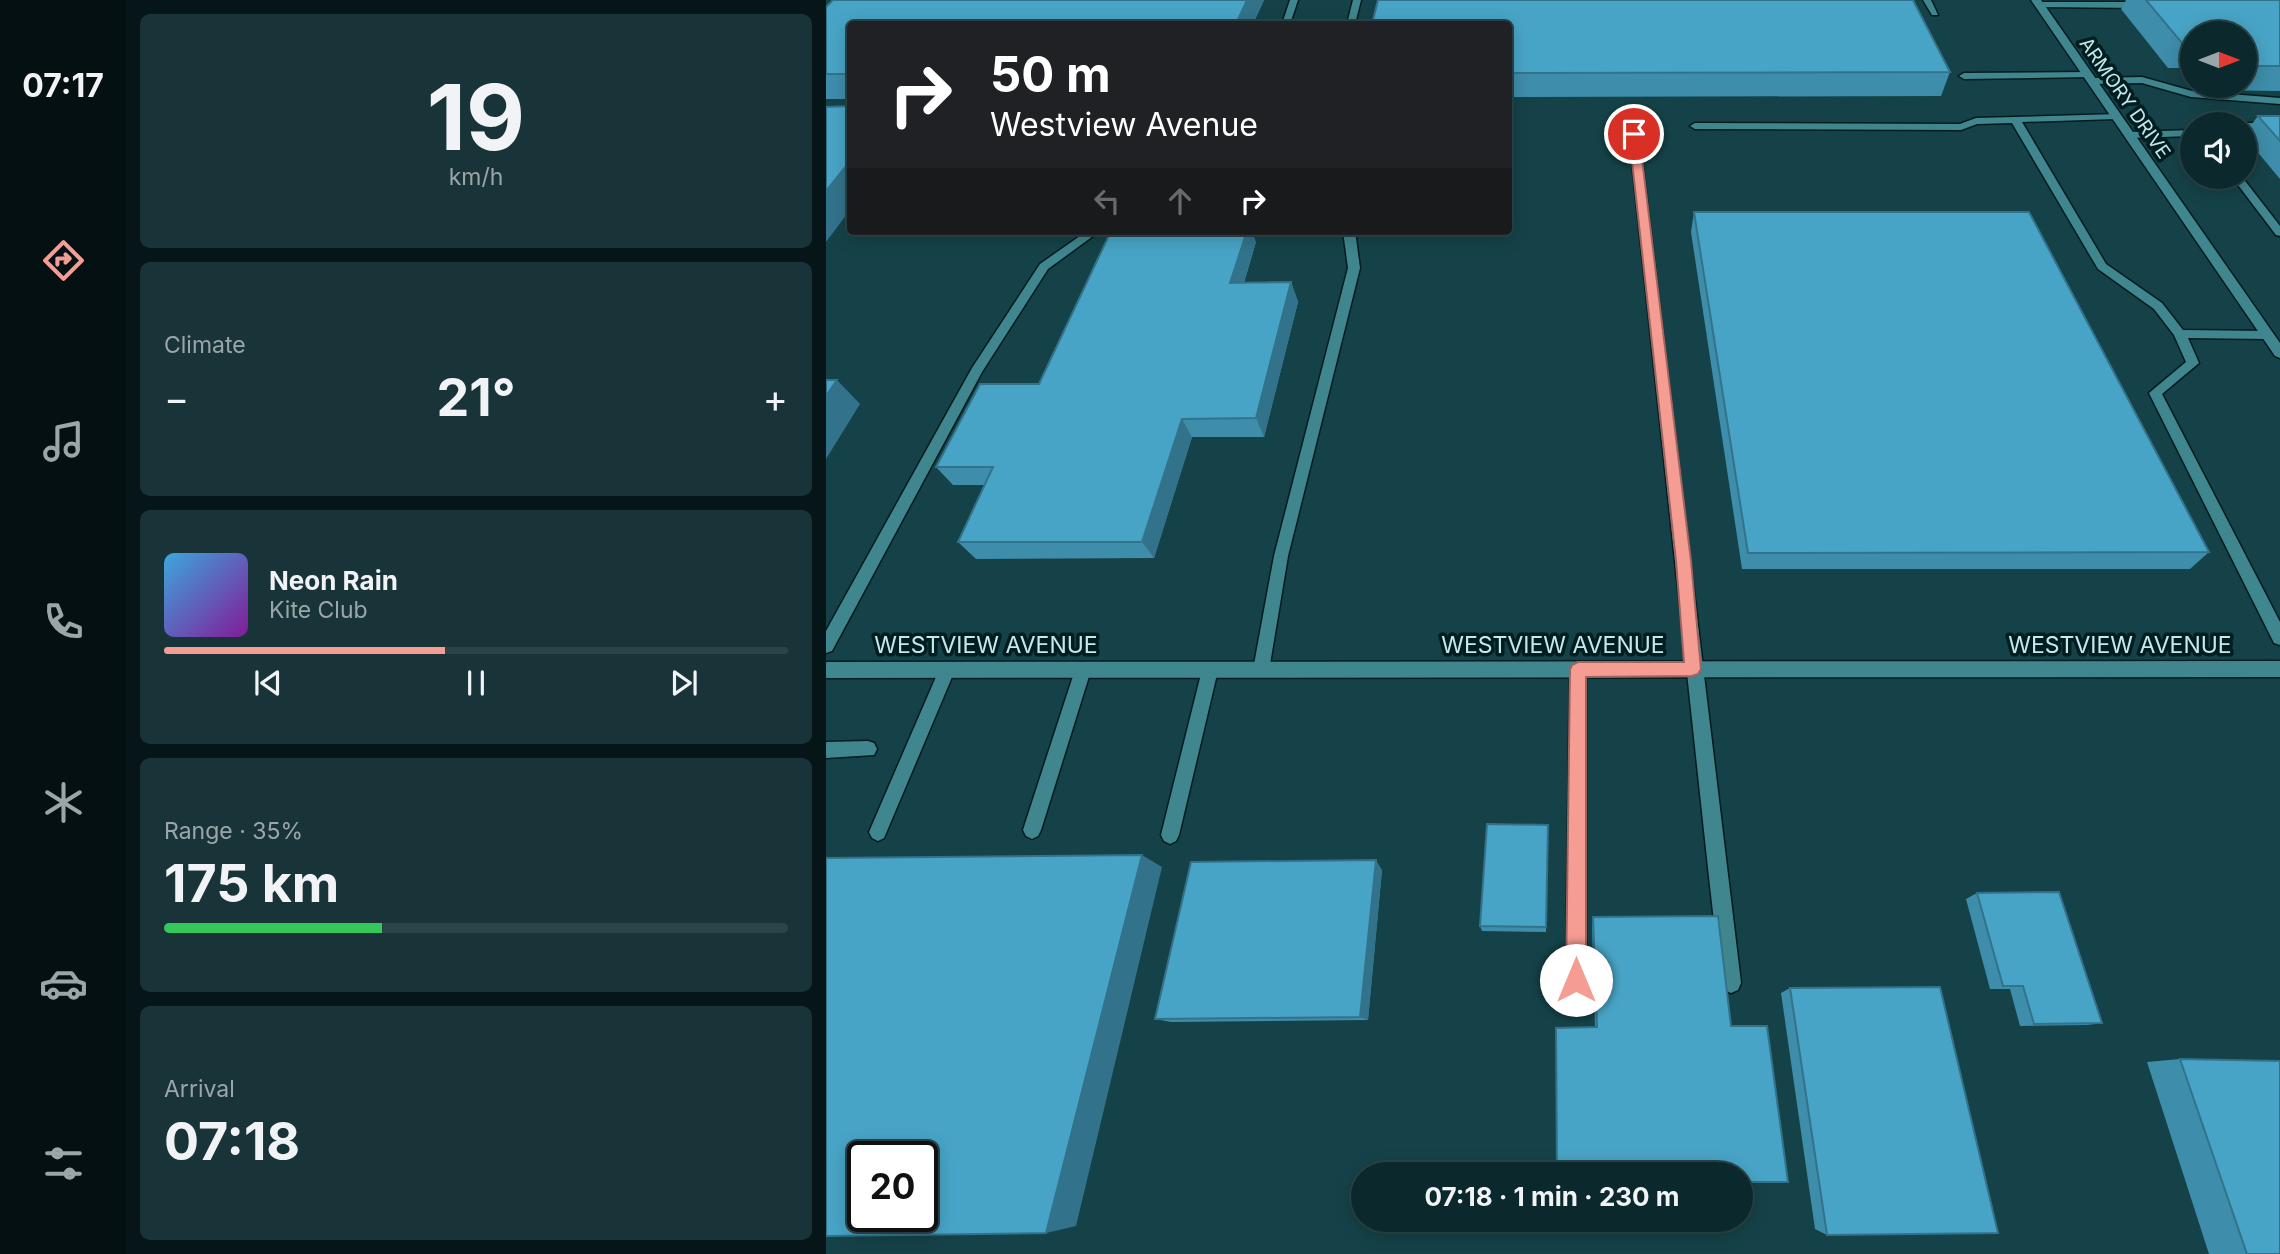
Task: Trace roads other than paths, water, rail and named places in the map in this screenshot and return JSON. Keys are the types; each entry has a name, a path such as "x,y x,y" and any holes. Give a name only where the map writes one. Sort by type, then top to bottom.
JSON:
{"street":[{"name":"ARMORY DRIVE","path":"2038,3 2280,353"},
{"name":"WESTVIEW AVENUE","path":"826,670 2280,669"}],"lane":[{"path":"1287,21 1294,0"},
{"path":"1352,21 1357,0"},
{"path":"1927,0 1935,13"},
{"path":"2038,3 2157,5"},
{"path":"1964,76 2142,80 2191,94 2280,101"},
{"path":"1695,125 1961,127 1976,121 2116,116"},
{"path":"2015,119 2102,266 2158,306 2180,334 2193,363 2155,393 2280,638"},
{"path":"2257,127 2280,126"},
{"path":"2129,135 2180,133"},
{"path":"1634,134 1683,561 1692,669 1731,983"},
{"path":"2247,189 2280,233"},
{"path":"826,646 975,370 1044,267 1088,235"},
{"path":"1261,670 1287,531 1354,268 1350,235"},
{"path":"2180,334 2267,335"},
{"path":"878,832 947,670"},
{"path":"1032,830 1083,670"},
{"path":"1170,835 1210,670"},
{"path":"1576,980 1578,670"},
{"path":"826,750 868,749"}]}
